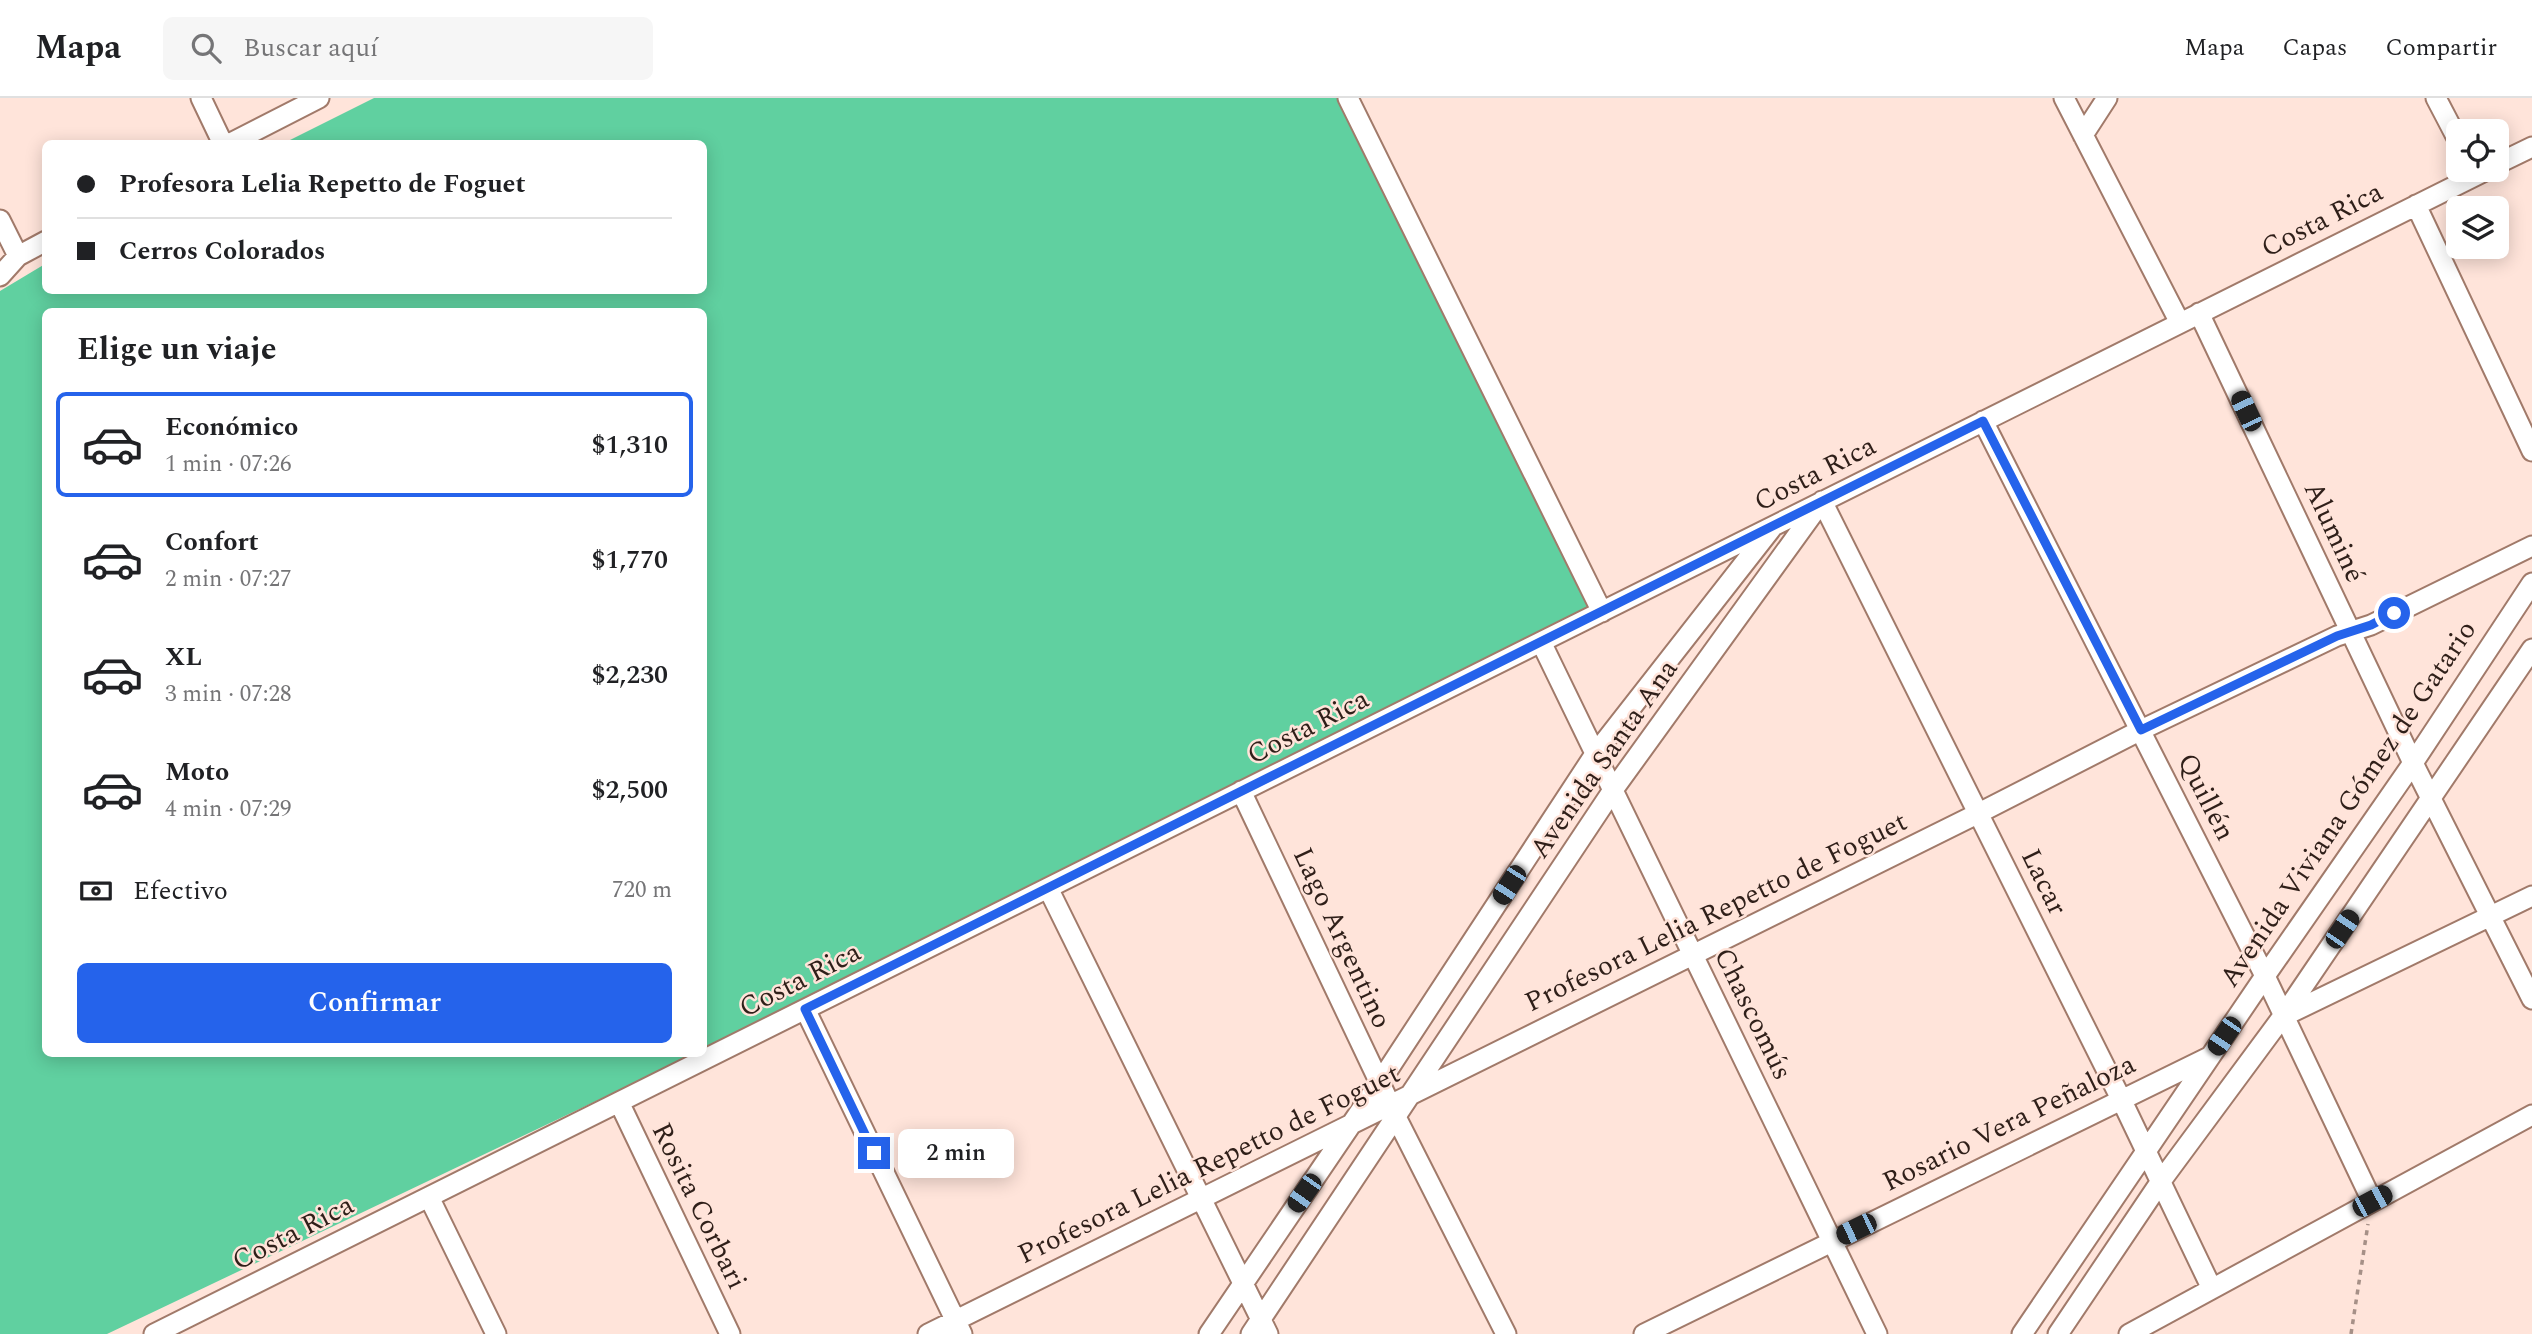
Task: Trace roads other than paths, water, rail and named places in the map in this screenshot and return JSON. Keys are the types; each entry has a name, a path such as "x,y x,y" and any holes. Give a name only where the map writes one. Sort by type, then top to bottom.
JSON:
{"street":[{"path":"201,98 221,140"},
{"path":"237,140 319,98"},
{"path":"1348,98 1602,612"},
{"path":"2064,98 2180,323"},
{"path":"2083,135 2108,98"},
{"path":"2436,98 2447,119"},
{"path":"2509,158 2532,147"},
{"name":"Costa Rica","path":"154,1334 2460,182"},
{"path":"2416,205 2532,451"},
{"path":"0,220 18,256"},
{"path":"0,276 18,256 42,243"},
{"name":"Aluminé","path":"2199,313 2413,763 2532,999"},
{"name":"Quillén","path":"1983,421 2265,975 2372,1201"},
{"name":"Avenida Santa Ana","path":"1411,1095 1613,790 1822,501"},
{"name":"Lacar","path":"1822,501 2121,1099 2212,1289"},
{"name":"Avenida Santa Ana","path":"1209,1334 1380,1083 1595,754 1774,525"},
{"name":"Profesora Lelia Repetto de Foguet","path":"928,1334 959,1327 1201,1199 1351,1125 1394,1111 1411,1095 2141,730 2350,632 2371,625 2532,546"},
{"name":"Avenida Viviana Gómez de Gatario","path":"2022,1334 2265,975 2413,763 2532,583"},
{"name":"Chascomús","path":"1541,642 1877,1334"},
{"path":"2058,1334 2161,1181 2283,1016 2532,649"},
{"name":"Lago Argentino","path":"1241,792 1380,1083 1506,1334"},
{"path":"1048,888 1243,1284 1260,1329"},
{"path":"2283,1016 2532,896"},
{"path":"805,1009 959,1327"},
{"name":"Rosario Vera Peñaloza","path":"1644,1334 2210,1056"},
{"name":"Rosita Corbari","path":"619,1102 730,1334"},
{"path":"1260,1329 1394,1111"},
{"path":"2129,1334 2532,1115"},
{"path":"429,1197 496,1334"}]}
